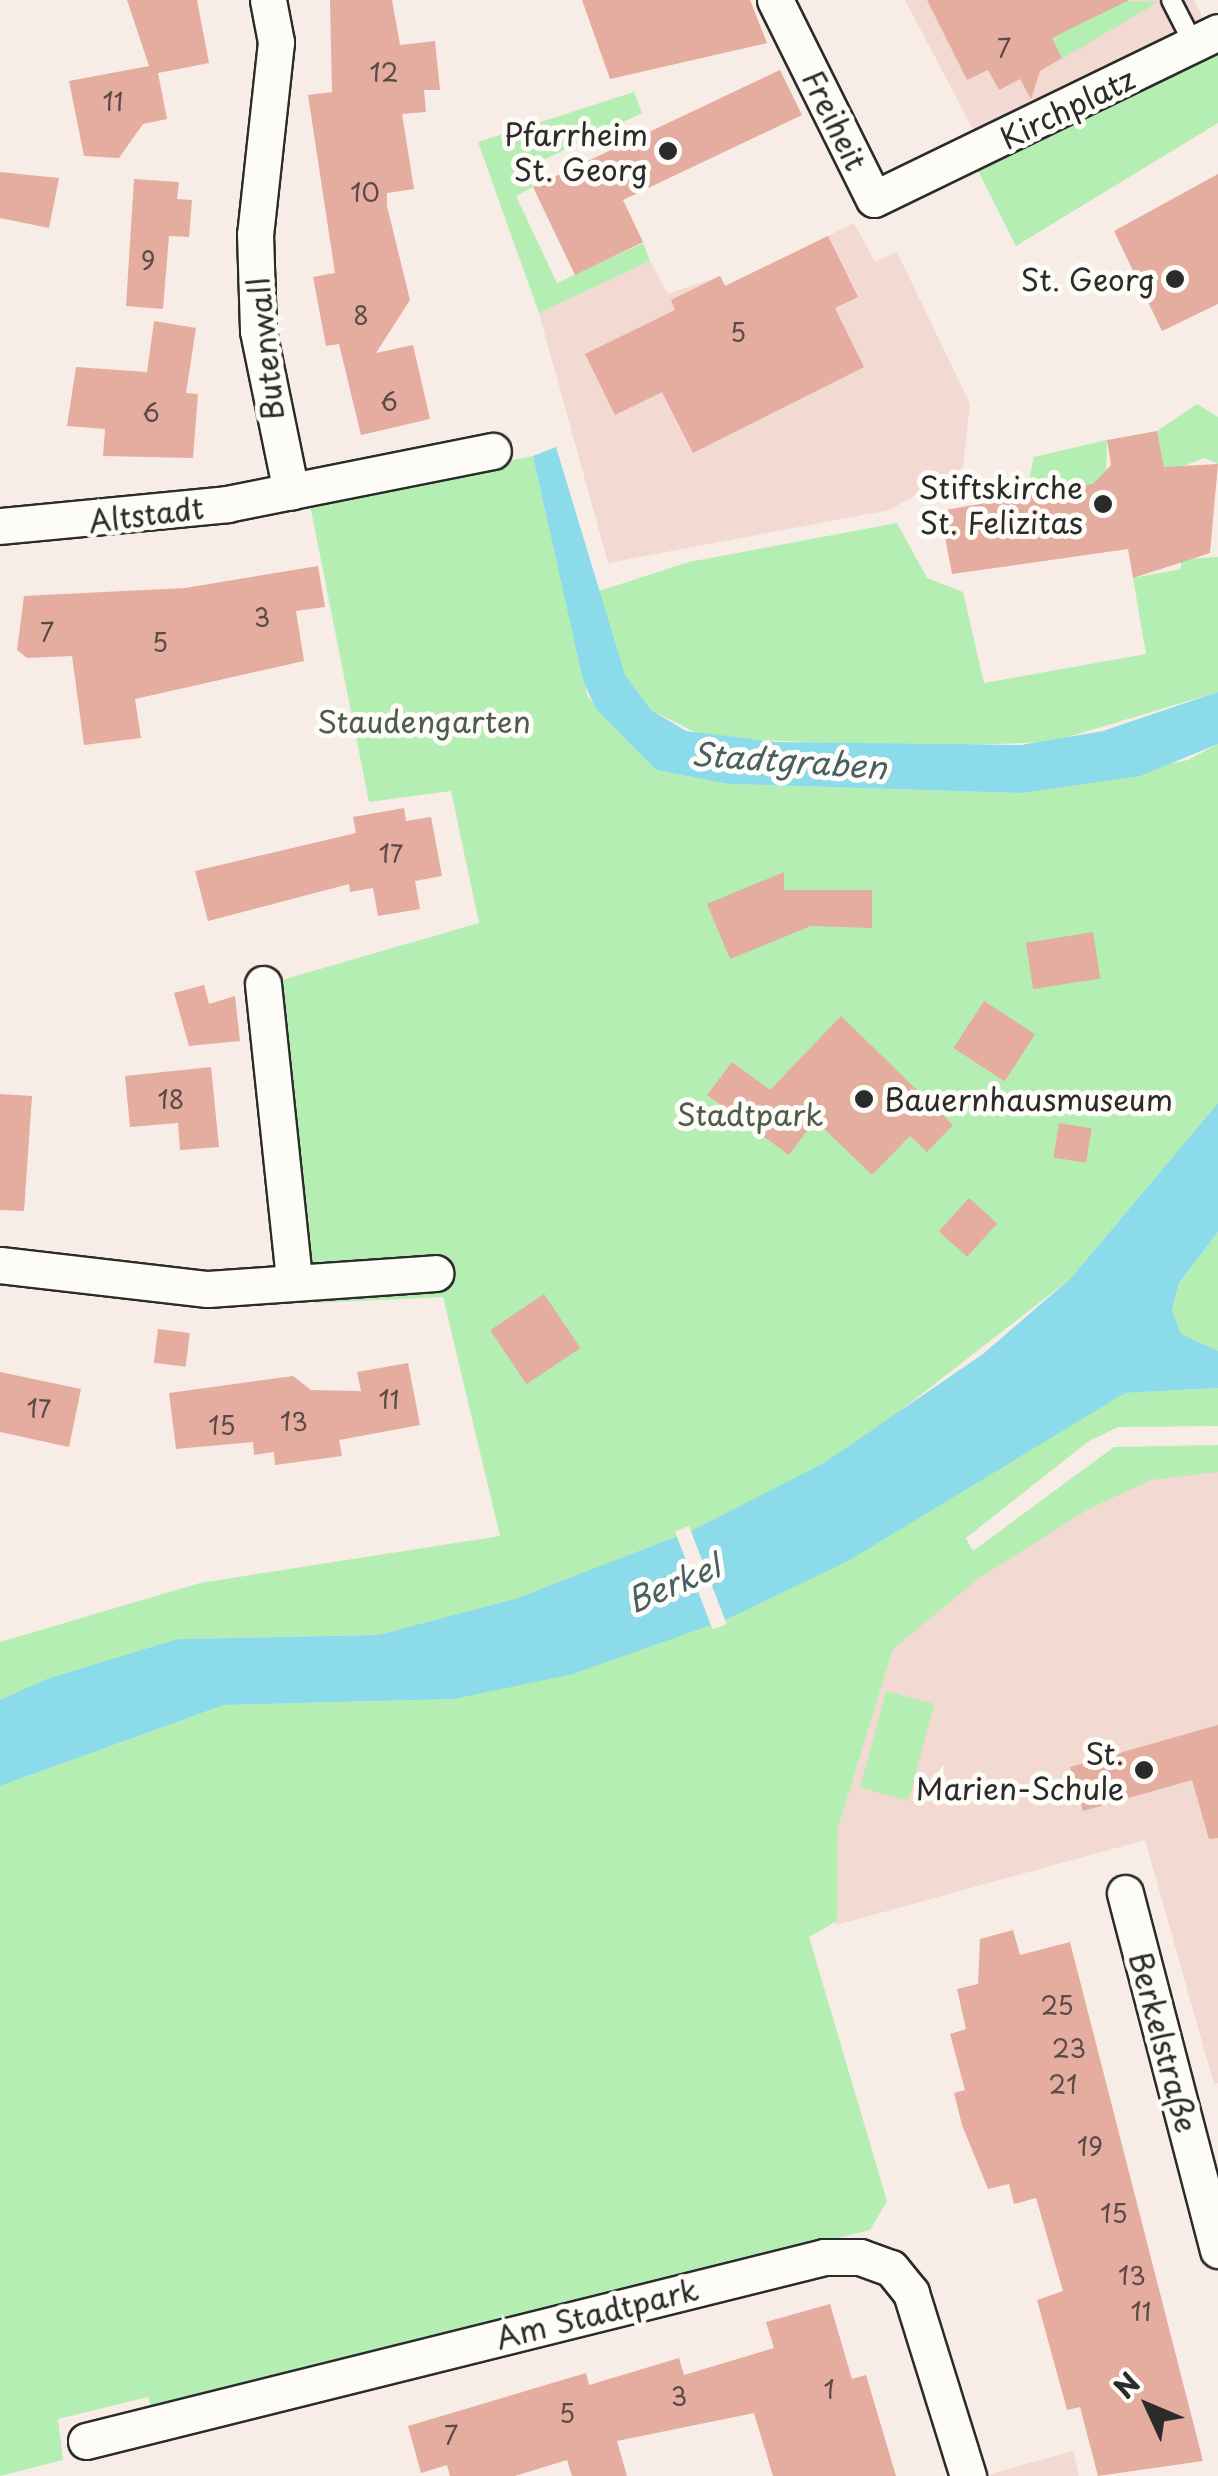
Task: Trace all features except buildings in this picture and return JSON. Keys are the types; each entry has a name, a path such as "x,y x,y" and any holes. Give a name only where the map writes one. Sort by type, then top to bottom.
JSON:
{"street":[{"name":"Butenwall","path":"268,0 276,42 255,234 258,330 291,492"},
{"name":"Freiheit","path":"775,0 874,199 914,178"},
{"name":"Kirchplatz","path":"914,178 1206,38"},
{"path":"291,492 493,450"},
{"name":"Altstadt","path":"0,526 291,492"},
{"path":"263,984 294,1280"},
{"path":"0,1264 95,1282 208,1288 435,1273"},
{"name":"Berkelstraße","path":"1125,1893 1218,2250"},
{"name":"Am Stadtpark","path":"86,2441 824,2257 860,2258 892,2268 911,2293 968,2476"}],"lane":[{"path":"1171,0 1206,38"}],"shaded area":[{"path":"905,0 1194,0 1203,18 976,135"},
{"path":"854,223 875,262 897,252 970,404 963,468 889,510 608,563 539,313 650,261 668,294 720,276 726,286"},
{"path":"1218,1451 1218,2083 1214,2084 1145,1840 836,1925 838,1828 893,1649 1070,1492"},
{"path":"1073,2451 1079,2476 990,2474"}],"green space":[{"path":"1104,0 1158,2 1062,59 1052,38"},
{"path":"1218,52 1218,123 1016,246 978,171"},
{"path":"634,92 642,113 524,169 533,187 516,196 557,283 643,243 650,261 539,313 478,142"},
{"path":"1197,404 1218,417 1218,464 1204,458 1165,473 1157,431"},
{"path":"1107,440 1106,483 1025,498 1034,457"},
{"name":"Stadtpark","path":"533,456 588,697 656,770 728,784 1021,793 1188,760 1218,744 1218,1103 1071,1278 896,1414 1064,1424 1125,1393 1218,1388 1218,1426 1118,1427 1089,1441 966,1538 973,1551 1114,1447 1218,1445 1218,1472 1151,1480 1090,1508 979,1578 893,1649 838,1828 837,1921 809,1937 887,2201 870,2230 152,2409 148,2397 58,2419 63,2460 0,2476 0,1786 224,1705 454,1699 514,1600 378,1635 178,1639 0,1700 0,1642 200,1583 500,1536 443,1297 315,1303 282,980 479,923 451,791 369,802 309,500"},
{"path":"897,523 927,578 963,592 984,683 1146,654 1133,578 1181,569 1181,559 1218,557 1218,692 1051,742 906,747 705,737 651,710 625,675 593,593 689,562"},
{"path":"1218,1232 1218,1351 1181,1334 1172,1310 1179,1283"},
{"path":"886,1691 934,1704 908,1801 860,1788"}],"water":[{"name":"Stadtgraben","path":"556,447 625,675 651,710 686,731 777,742 1021,745 1103,731 1218,692 1218,744 1140,776 1021,793 728,784 656,770 596,709 583,680 533,456"},
{"name":"Berkel","path":"1218,1103 1218,1232 1179,1283 1172,1310 1181,1334 1218,1351 1218,1388 1125,1393 848,1561 725,1620 573,1674 454,1699 224,1705 0,1786 0,1700 47,1679 178,1639 378,1635 515,1599 691,1531 824,1463 983,1354 1071,1278"}],"pier":[{"path":"689,1526 727,1624 713,1629 675,1531"}],"place":[{"name":"Pfarrheim St. Georg","path":"668,151"},
{"name":"St. Georg","path":"1175,279"},
{"name":"Stiftskirche St. Felizitas","path":"1103,504"},
{"name":"Bauernhausmuseum","path":"864,1099"},
{"name":"St. Marien-Schule","path":"1144,1770"}],"park label":[{"name":"Staudengarten","path":"424,721"}]}
